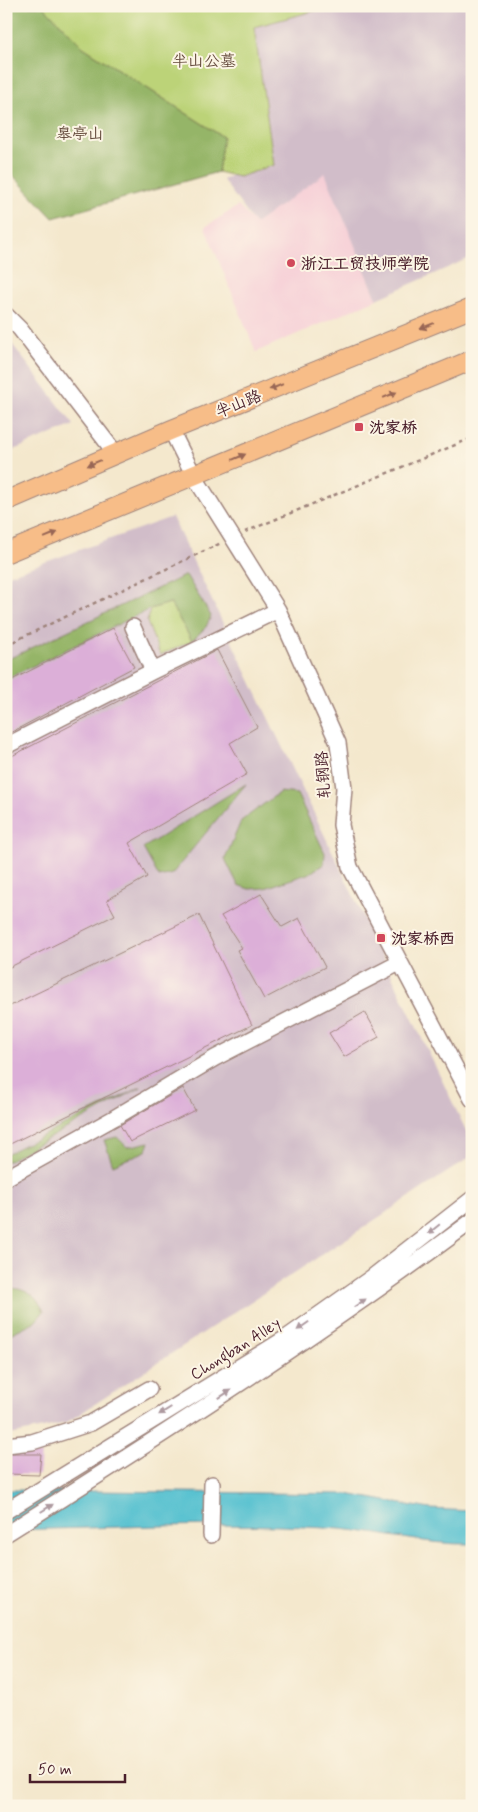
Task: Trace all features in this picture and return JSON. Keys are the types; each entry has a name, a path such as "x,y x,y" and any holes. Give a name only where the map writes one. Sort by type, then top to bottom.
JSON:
{"main road":[{"name":"半山路","path":"6,501 171,430 472,308"},
{"path":"6,553 472,360"}],"street":[{"path":"6,315 20,329 116,454"},
{"name":"轧钢路","path":"171,430 194,476 278,610 338,743 344,788 341,825 350,866 399,963 472,1099"},
{"path":"6,746 278,610"},
{"path":"133,627 153,671"},
{"path":"6,1178 114,1118 215,1058 399,963"},
{"name":"Chongban Alley","path":"6,1511 286,1338 371,1278 472,1199"},
{"name":"Chongban Alley","path":"6,1534 250,1377 372,1295 472,1221"},
{"path":"6,1445 32,1442 91,1423 149,1389"},
{"path":"211,1535 212,1484"}],"shaded area":[{"path":"332,6 472,6 472,257 377,299 325,173 255,224 223,180 232,175 274,165 254,27"},
{"name":"浙江工贸技师学院","path":"325,172 377,299 256,352 205,227 238,206 255,223"},
{"path":"6,336 74,425 6,453"},
{"path":"172,517 472,1143 472,1156 66,1423 6,1436 6,576"}],"green space":[{"name":"皋亭山","path":"6,6 43,6 83,47 223,137 218,172 53,218 6,168"},
{"name":"半山公墓","path":"43,6 332,6 254,27 274,165 239,177 218,172 223,137 83,47"},
{"path":"186,575 211,616 206,627 192,641 170,603 150,609 6,679 6,660"},
{"path":"170,603 192,641 160,655 147,622 150,609"},
{"path":"246,784 172,874 159,877 143,848"},
{"path":"280,792 297,794 325,853 324,864 310,873 265,888 249,889 238,885 225,859 241,821"},
{"path":"141,1087 6,1162 6,1154"},
{"path":"117,1137 127,1147 149,1142 146,1151 113,1165 104,1140"},
{"path":"6,1288 19,1289 29,1293 37,1300 44,1311 36,1321 6,1336"}],"water":[{"path":"6,1490 347,1494 430,1509 472,1511 472,1544 439,1543 340,1529 298,1527 173,1526 6,1530"}],"building":[{"path":"113,628 134,667 6,735 6,683"},
{"path":"217,650 257,727 230,743 247,774 129,843 147,877 107,900 115,915 6,969 6,759"},
{"path":"261,894 282,927 299,918 325,967 264,999 237,950 242,948 221,916"},
{"path":"199,915 252,1025 6,1146 6,1008"},
{"path":"365,1012 379,1037 344,1057 329,1033"},
{"path":"183,1088 195,1110 130,1142 120,1125"},
{"path":"6,1454 41,1454 39,1475 6,1474"}],"place":[{"name":"浙江工贸技师学院","path":"291,263"},
{"name":"沈家桥","path":"359,427"},
{"name":"沈家桥西","path":"381,938"}]}
